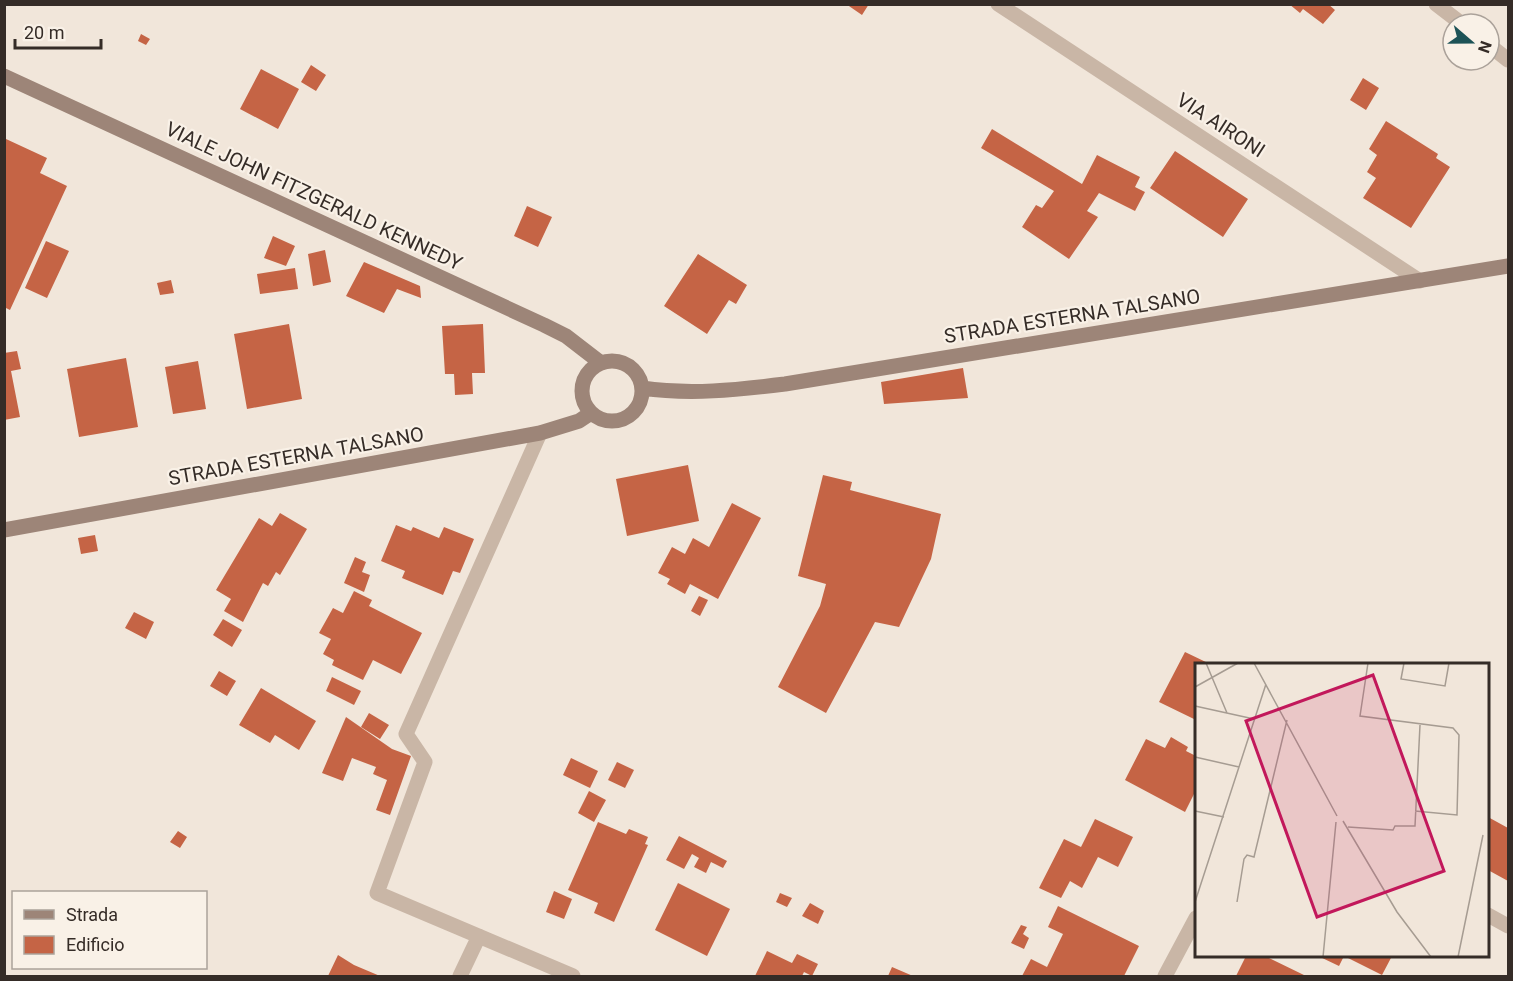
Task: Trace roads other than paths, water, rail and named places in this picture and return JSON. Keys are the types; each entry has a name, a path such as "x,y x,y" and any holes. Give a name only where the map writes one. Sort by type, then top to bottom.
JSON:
{"street":[{"name":"VIA AIRONI","path":"998,4 1420,281"},
{"name":"VIALE JOHN FITZGERALD KENNEDY","path":"4,76 544,325 566,336 602,363"},
{"name":"STRADA ESTERNA TALSANO","path":"642,388 702,392 785,384 1509,266"},
{"path":"610,361 628,365 640,379 642,388 639,404 629,416 621,420 605,421 591,413 582,395 582,385 586,375 593,368 610,361"},
{"name":"STRADA ESTERNA TALSANO","path":"4,530 540,433 579,421 591,413"},
{"path":"540,433 406,734 425,762 377,893 573,976"},
{"path":"1489,916 1509,926"},
{"path":"1165,976 1195,922"},
{"path":"460,976 479,936"}]}
